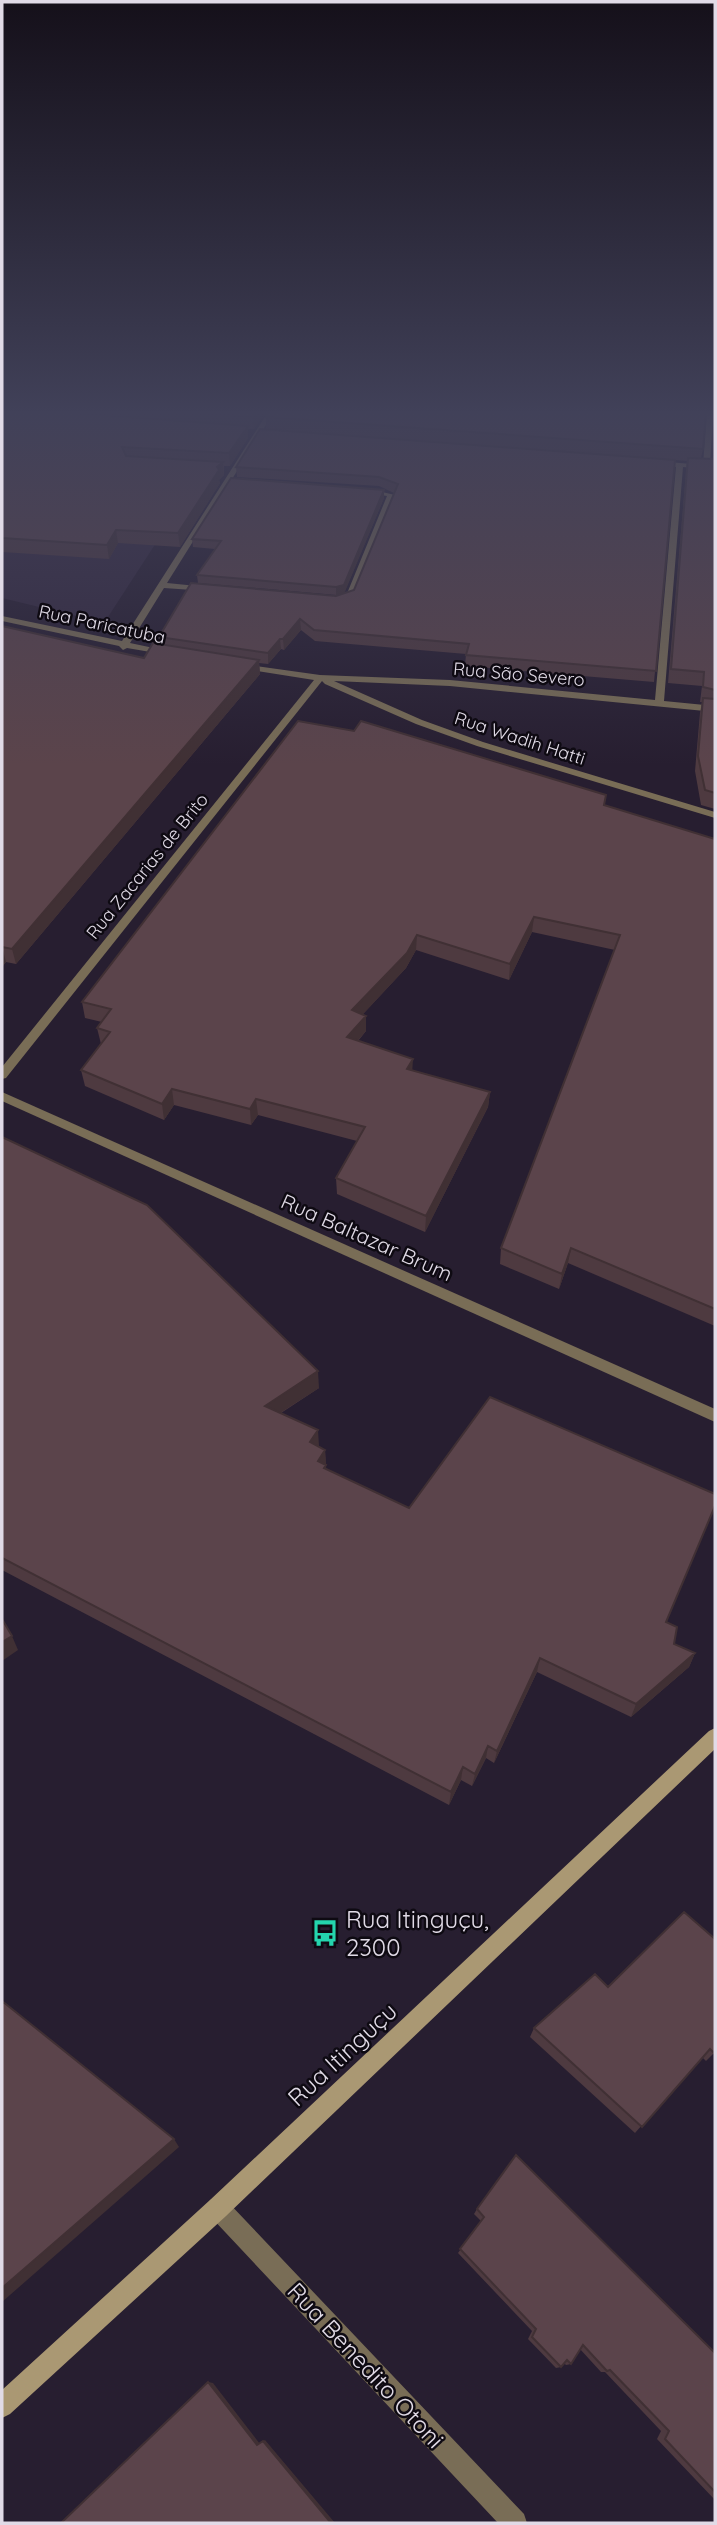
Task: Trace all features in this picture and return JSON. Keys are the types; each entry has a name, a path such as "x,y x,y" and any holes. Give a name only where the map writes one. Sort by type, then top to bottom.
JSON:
{"main road":[{"name":"Rua Itinguçu","path":"2,2406 218,2208 715,1737"}],"street":[{"path":"123,647 194,530"},
{"path":"322,600 344,600 349,597 377,530"},
{"path":"659,704 674,530"},
{"path":"160,585 214,590"},
{"name":"Rua Paricatuba","path":"2,619 123,647 178,656"},
{"path":"233,664 320,678"},
{"name":"Rua São Severo","path":"320,678 450,683 715,709"},
{"name":"Rua Wadih Hatti","path":"320,678 419,722 480,744 715,815"},
{"name":"Rua Zacarias de Brito","path":"2,1075 320,678"},
{"name":"Rua Baltazar Brum","path":"2,1096 715,1416"},
{"name":"Rua Benedito Otoni","path":"218,2208 515,2523"}],"shaded area":[{"path":"2,530 165,530 106,620 101,622 2,598"}],"building":[{"path":"2,530 180,530 178,533 116,530 107,545 2,538"},
{"path":"198,530 367,530 344,585 336,587 197,575 221,541 192,539"},
{"path":"379,530 669,530 656,671 466,655 469,644 314,630 300,619 268,653 159,637 191,583 336,596 354,590"},
{"path":"682,530 715,530 715,690 703,687 704,672 671,669"},
{"path":"2,626 144,658 153,643 259,660 12,949 2,947"},
{"path":"703,698 715,699 715,793 705,790 698,756"},
{"path":"298,721 354,731 361,721 606,795 604,805 715,839 715,1309 571,1248 562,1274 501,1248 620,935 534,917 510,964 417,935 407,953 352,1010 366,1016 347,1037 413,1059 407,1069 490,1092 426,1216 336,1178 365,1127 256,1099 250,1109 172,1089 162,1104 81,1070 110,1032 97,1028 111,1009 82,1002"},
{"path":"2,1137 147,1205 318,1371 265,1406 318,1430 310,1442 325,1450 318,1461 326,1465 324,1468 409,1508 490,1397 715,1494 715,1506 666,1622 677,1627 674,1644 695,1653 636,1704 540,1658 497,1751 488,1746 475,1774 463,1767 451,1792 2,1558"},
{"path":"2,1619 12,1636 2,1642"},
{"path":"684,1912 715,1939 715,2050 714,2053 710,2049 642,2127 534,2028 595,1974 608,1987"},
{"path":"2,2001 174,2139 2,2288"},
{"path":"516,2155 715,2353 715,2492 665,2439 669,2431 610,2370 607,2371 583,2345 571,2364 567,2360 561,2367 532,2337 536,2329 460,2249 484,2217 477,2209"},
{"path":"208,2382 257,2445 263,2441 331,2523 61,2523"}],"place":[{"name":"Rua Itinguçu, 2300","path":"325,1933"}]}
